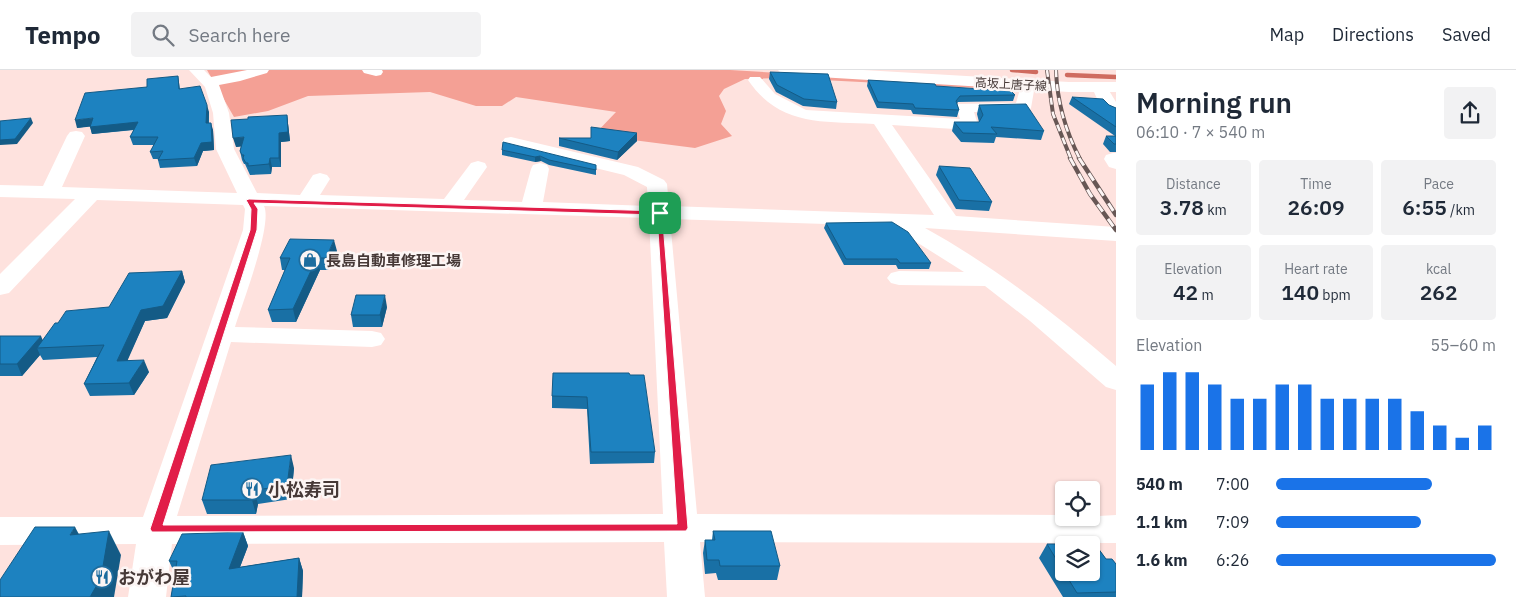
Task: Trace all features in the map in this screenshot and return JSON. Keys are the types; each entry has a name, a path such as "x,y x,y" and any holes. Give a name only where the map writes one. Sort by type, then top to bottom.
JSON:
{"main road":[{"name":"高坂上唐子線","path":"786,70 1027,85 1108,87"}],"street":[{"path":"202,76 262,70"},
{"path":"147,597 156,529 254,230 255,209 225,148 221,113 212,86 202,76"},
{"path":"755,80 769,97 803,115 970,125 964,107 1022,108 1027,85"},
{"path":"1108,87 1106,102 1116,110"},
{"path":"880,121 950,223"},
{"path":"49,194 76,136"},
{"path":"511,142 631,171 657,184 686,597"},
{"path":"1116,159 1113,159 1116,163"},
{"path":"449,206 478,167"},
{"path":"531,209 540,169"},
{"path":"306,202 320,179"},
{"path":"0,192 896,220 1116,234"},
{"path":"0,288 91,195"},
{"path":"896,220 918,232 989,279 1044,319 1116,381"},
{"path":"899,278 989,279"},
{"path":"221,334 372,339"},
{"path":"0,531 682,528 1116,529"}],"shaded area":[{"path":"207,70 730,70 998,86 999,89 782,78 745,79 724,89 719,96 726,111 721,124 732,136 695,148 594,135 616,112 516,97 502,106 476,106 430,92 308,96 268,111 234,117"}],"building":[{"path":"770,72 828,74 837,102 804,99 777,85"},
{"path":"178,76 179,89 200,86 207,105 206,123 211,123 212,142 201,143 194,158 158,160 163,151 150,152 158,137 130,137 138,122 90,127 93,118 75,120 85,93 147,87 147,79"},
{"path":"868,80 1011,91 1015,95 960,96 956,101 959,110 915,108 913,104 878,102"},
{"path":"1072,97 1103,99 1109,105 1116,108 1116,127"},
{"path":"1026,104 1044,131 991,127 997,134 963,133 954,122 979,122 983,115 979,105"},
{"path":"287,115 288,132 279,133 279,158 270,158 269,164 248,166 248,163 243,158 244,155 240,151 244,137 233,138 231,120"},
{"path":"31,118 15,139 0,140 0,121"},
{"path":"591,127 637,133 618,152 559,138 591,138"},
{"path":"1106,136 1116,136 1116,144 1114,144"},
{"path":"503,142 596,165 596,170 549,160 540,156 535,157 502,150"},
{"path":"939,166 970,168 992,202 959,200"},
{"path":"892,222 908,232 931,263 900,263 897,259 846,259 826,223"},
{"path":"290,239 334,240 326,258 317,258 293,309 268,310 290,258 280,258"},
{"path":"182,271 163,306 141,310 117,361 144,360 129,383 84,384 104,345 37,348 66,311 109,307 129,273"},
{"path":"356,295 385,295 380,315 351,315"},
{"path":"0,336 41,336 17,364 0,364"},
{"path":"553,373 629,373 630,375 644,375 655,452 591,452 587,397 552,396"},
{"path":"291,455 287,486 254,490 252,500 202,500 211,465"},
{"path":"35,527 75,527 70,535 109,531 101,578 90,597 0,597 0,580"},
{"path":"713,531 771,531 780,566 720,566 719,560 707,560 705,540 715,540"},
{"path":"243,532 229,569 299,558 297,597 171,597 177,561 169,561 182,534"},
{"path":"1047,544 1055,544 1055,557"},
{"path":"1100,551 1106,559 1112,559 1116,564 1116,592 1077,593 1070,581 1100,581"}],"waterway":[{"path":"1012,70 1036,72"},
{"path":"1067,75 1116,77"}],"railway":[{"path":"1047,70 1053,114 1071,159"},
{"path":"1056,70 1063,116 1080,159"},
{"path":"1070,158 1090,194 1116,230"},
{"path":"1079,158 1116,215"}],"place":[{"name":"長島自動車修理工場","path":"310,260"},
{"name":"小松寿司","path":"252,489"},
{"name":"おがわ屋","path":"102,577"}],"route":[{"path":"249,200 660,213 682,528 156,529 254,230 255,209 249,200"}]}
